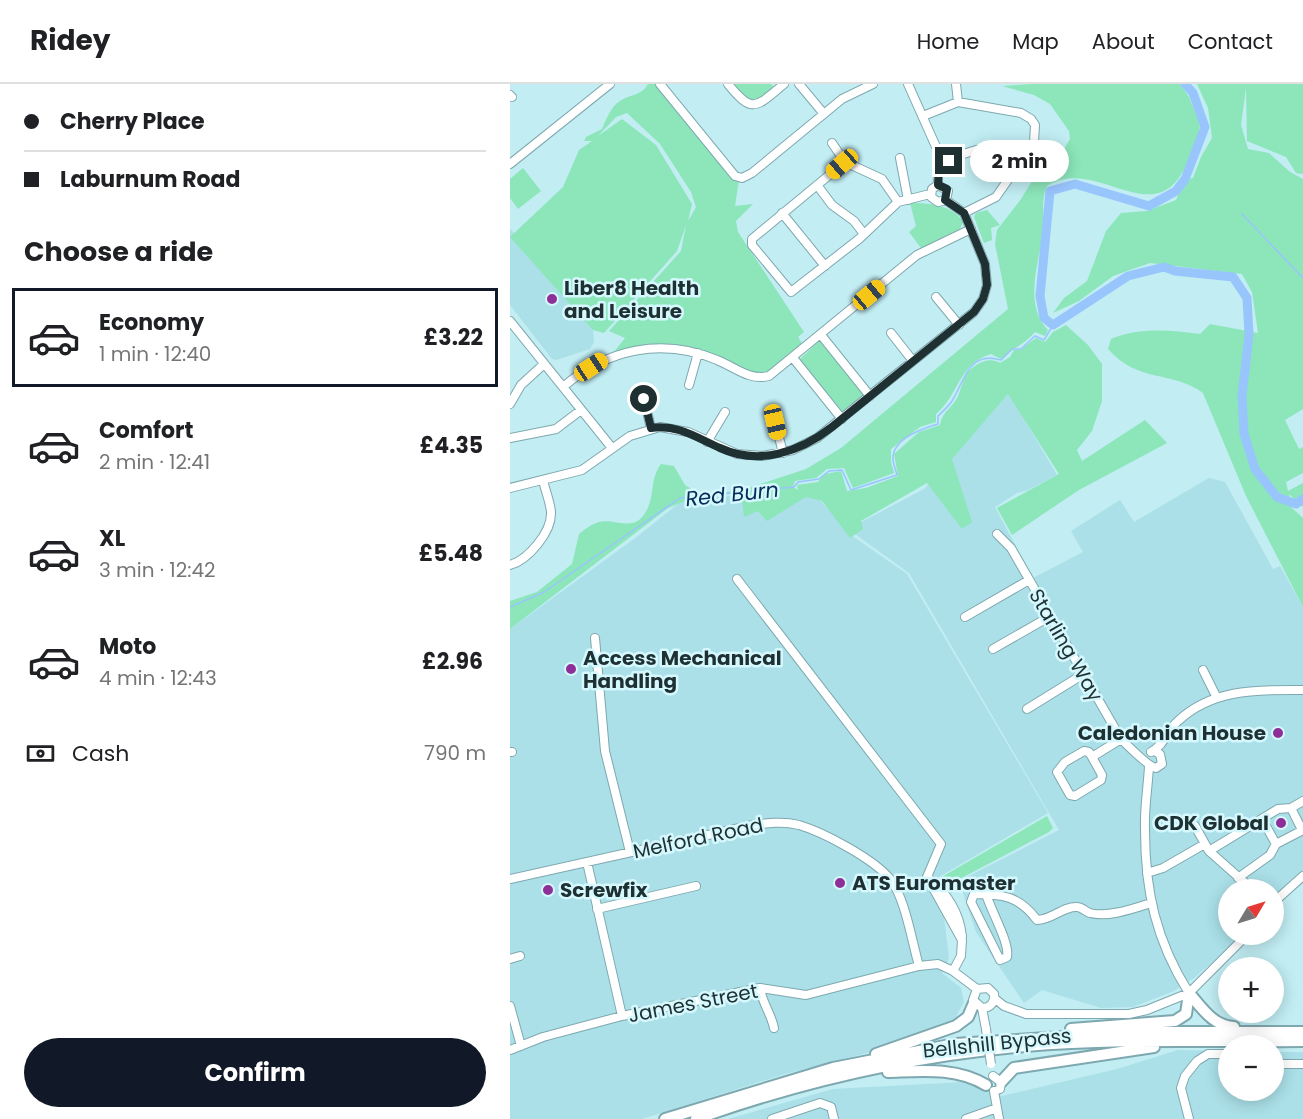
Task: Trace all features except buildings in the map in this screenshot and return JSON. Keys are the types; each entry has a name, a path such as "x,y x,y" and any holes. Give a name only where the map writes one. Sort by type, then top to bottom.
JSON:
{"highway":[{"path":"1189,993 1209,1016 1226,1027 1303,1032"},
{"path":"1024,1038 1084,1027 1175,1021 1186,1014 1189,993"},
{"path":"833,1068 956,1026 978,1006"},
{"name":"Bellshill Bypass","path":"665,1119 833,1068 955,1044 1141,1032 1303,1032"},
{"path":"854,1073 948,1072 969,1075 994,1084 1014,1068 1196,1041"},
{"name":"Bellshill Bypass","path":"696,1119 805,1084 959,1053 1026,1046 1196,1041 1303,1041"}],"street":[{"path":"510,165 610,84"},
{"path":"661,84 735,176 742,178 853,92 873,84"},
{"path":"729,84 748,106 759,105 774,87 784,84"},
{"path":"800,84 824,114"},
{"path":"908,84 937,149 938,185"},
{"path":"956,84 958,102"},
{"path":"923,116 958,102 1025,114 1033,122 1036,131 1028,151 996,197 964,213"},
{"path":"832,143 845,162 882,179 898,202"},
{"path":"939,162 976,150"},
{"path":"900,158 909,200"},
{"path":"845,162 751,241 788,290 795,291 864,234 898,202 930,194 932,189 938,185"},
{"path":"817,185 832,205 854,221 864,234"},
{"path":"938,185 947,189 945,200"},
{"path":"510,488 582,470 630,436 651,428 674,428 723,450 751,456 783,453 810,443 974,312 983,299 987,285 985,264 964,213 945,200 935,201 930,194"},
{"path":"782,213 825,266"},
{"path":"563,387 606,357 658,348 698,353 757,377 769,376 923,251 971,230"},
{"path":"936,297 958,325"},
{"path":"510,321 612,448"},
{"path":"891,333 913,361"},
{"path":"821,335 870,396"},
{"path":"688,385 698,353"},
{"path":"793,358 842,419"},
{"path":"510,404 521,385 544,364"},
{"path":"644,399 651,428"},
{"path":"510,438 556,429 581,410"},
{"path":"707,442 725,412"},
{"path":"775,422 783,453"},
{"path":"510,565 517,563 544,537 551,514 543,480"},
{"name":"Starling Way","path":"997,534 1011,548 1121,740 1152,759"},
{"path":"737,579 941,844 927,877 962,940 961,956 953,971"},
{"path":"965,617 1029,580"},
{"path":"993,649 1049,617"},
{"path":"596,638 605,751 630,852"},
{"path":"1203,670 1216,698"},
{"path":"1027,709 1082,675"},
{"path":"1189,993 1162,946 1151,903 1144,830 1152,759 1177,722 1216,698 1236,692 1303,690"},
{"path":"1092,758 1121,740"},
{"path":"1084,752 1089,752 1092,758 1102,776 1101,780 1075,796 1070,795 1057,772 1059,767 1084,752"},
{"path":"1147,873 1206,848 1278,809 1291,807 1303,801"},
{"path":"1195,826 1206,848 1238,878 1269,855 1276,844 1303,830 1291,807"},
{"path":"1262,819 1276,844"},
{"name":"Melford Road","path":"510,879 753,825 778,822 800,825 862,855 890,879 898,894 919,966"},
{"path":"587,862 622,1016"},
{"path":"1284,893 1303,876"},
{"path":"597,909 696,886"},
{"path":"986,894 992,914 1009,949 1007,957 1000,960 971,902 974,894 986,894 1005,896 1025,905 1037,920 1048,920 1065,910 1078,907 1091,913 1104,914 1151,903"},
{"path":"978,1006 990,1006 994,998 1004,1006 1026,1014 1130,1014 1158,1007 1189,993 1237,945"},
{"path":"510,959 520,956"},
{"name":"James Street","path":"510,1050 543,1037 622,1016 760,988 806,995 919,966 938,964 953,971 977,989 988,988 994,998"},
{"path":"760,988 762,1000 771,1011 774,1028"},
{"path":"977,989 973,994 986,1029 999,1119"},
{"path":"510,1006 521,1046"},
{"path":"1189,1119 1181,1088 1185,1076 1197,1061 1208,1054 1218,1054"},
{"path":"1284,1064 1303,1064"},
{"path":"772,1119 820,1103 831,1107 834,1119"},
{"path":"966,1119 997,1108"}],"shaded area":[{"path":"510,229 514,233 511,237 593,330 594,342 590,349 556,360 552,359 510,305"},
{"path":"1009,393 1057,475 1017,493 995,507 1033,578 1083,552 1071,531 1120,500 1134,522 1209,478 1225,482 1273,569 1280,566 1303,607 1303,881 1284,893 1284,879 1218,879 1218,945 1232,945 1194,978 1174,991 1133,1007 1101,1008 1042,990 1024,1003 976,932 959,881 1059,830 909,573 848,529 924,489"},
{"path":"810,489 851,535 907,574 1048,813 939,877 949,958 942,973 961,988 964,1002 954,1020 871,1052 785,1074 642,1119 510,1119 510,629 634,539 683,500"},
{"path":"1178,1050 1218,1051 1218,1101 1284,1101 1284,1052 1303,1052 1303,1119 728,1119 833,1089 964,1082 1002,1096 1117,1069"}],"green space":[{"path":"648,84 656,84 708,147 739,180 735,206 753,204 736,221 738,232 804,332 798,337 803,345 784,362 767,372 750,372 705,351 679,346 640,347 613,353 625,338 609,331 681,251 686,225 677,251 604,333 593,330 510,237 563,187 579,150 592,141 584,141 586,137 602,129 614,106","holes":["627,113 660,144 691,192 696,207 688,221 692,204 656,145 622,119 598,136 616,117"]},
{"path":"730,84 771,84 777,90 753,106"},
{"path":"1180,84 1189,97 1200,124 1197,139 1187,163 1174,184 1159,193 1142,194 1085,179 1066,179 1047,186 1034,296 1040,320 1048,330 1045,336 1035,332 1001,359 991,354 972,364 950,398 936,414 936,422 920,427 891,449 894,473 853,488 844,468 827,469 816,478 795,481 793,487 798,490 797,485 818,482 825,474 841,471 847,491 866,488 898,476 894,454 919,432 940,425 971,369 988,360 1000,363 1010,357 1014,350 1020,350 1036,338 1045,342 1053,332 1066,325 1088,345 1102,364 1102,401 1092,431 1077,450 1082,461 1145,420 1167,443 1079,490 1012,535 997,508 1059,474 1008,394 952,459 972,522 962,529 927,483 861,521 863,529 850,538 822,501 806,497 767,521 758,511 744,517 741,493 695,497 668,508 510,629 510,601 537,592 572,564 579,534 599,522 633,523 643,516 650,503 655,476 661,464 674,466 685,485 701,495 742,490 806,469 841,448 1008,309 995,244 997,230 1021,199 1037,173 1064,149 1070,139 1069,131 1050,104 1034,95 1002,86"},
{"path":"1197,84 1303,84 1303,174 1296,173 1286,157 1247,141 1246,88 1241,125 1248,149 1269,153 1290,172 1303,179 1303,409 1285,420 1299,449 1303,447 1303,473 1286,482 1288,491 1303,483 1303,507 1289,494 1292,508 1303,518 1303,607 1246,496 1203,393 1179,381 1132,367 1108,349 1111,339 1144,331 1200,334 1210,324 1258,333 1252,292 1242,274 1150,263 1113,276 1079,301 1053,313 1064,298 1087,281 1106,231 1121,213 1147,211 1176,200 1185,179 1193,178 1212,138 1208,108"},
{"path":"523,168 541,191 518,209 510,198 510,179"},
{"path":"910,203 932,205 953,212 963,222 960,229 921,248 909,232 916,226"},
{"path":"987,210 1000,225 991,228 992,240 984,243 974,217 976,213"},
{"path":"819,341 823,342 863,391 863,396 843,412 799,360"},
{"path":"1047,816 1053,828 1049,832 954,882 952,894 940,878"}],"waterway":[{"path":"1185,84 1193,93 1205,127 1185,179 1176,191 1149,206 1075,184 1050,191 1040,296 1044,318 1053,325 1128,276 1164,267 1175,271 1233,277 1247,298 1249,335 1242,396 1244,434 1255,469 1277,497 1296,504 1303,499"},
{"path":"1242,214 1303,278"},
{"name":"Red Burn","path":"510,607 544,592 680,498 794,487 798,482 819,479 829,471 842,470 851,490 897,475 893,458 899,444 911,435 938,424 938,416 952,401 974,363 990,358 1001,360 1012,349 1021,349 1035,336 1044,340 1053,325"}],"place":[{"name":"Liber8 Health and Leisure","path":"552,299"},
{"name":"Access Mechanical Handling","path":"571,669"},
{"name":"Caledonian House","path":"1278,733"},
{"name":"CDK Global","path":"1281,823"},
{"name":"ATS Euromaster","path":"840,883"},
{"name":"Screwfix","path":"548,890"}],"route":[{"path":"644,399 651,428 674,428 688,432 723,450 737,454 762,456 783,453 818,438 974,312 983,299 988,275 985,264 964,213 945,200 948,191 942,185 938,185 939,162 949,161"}]}
